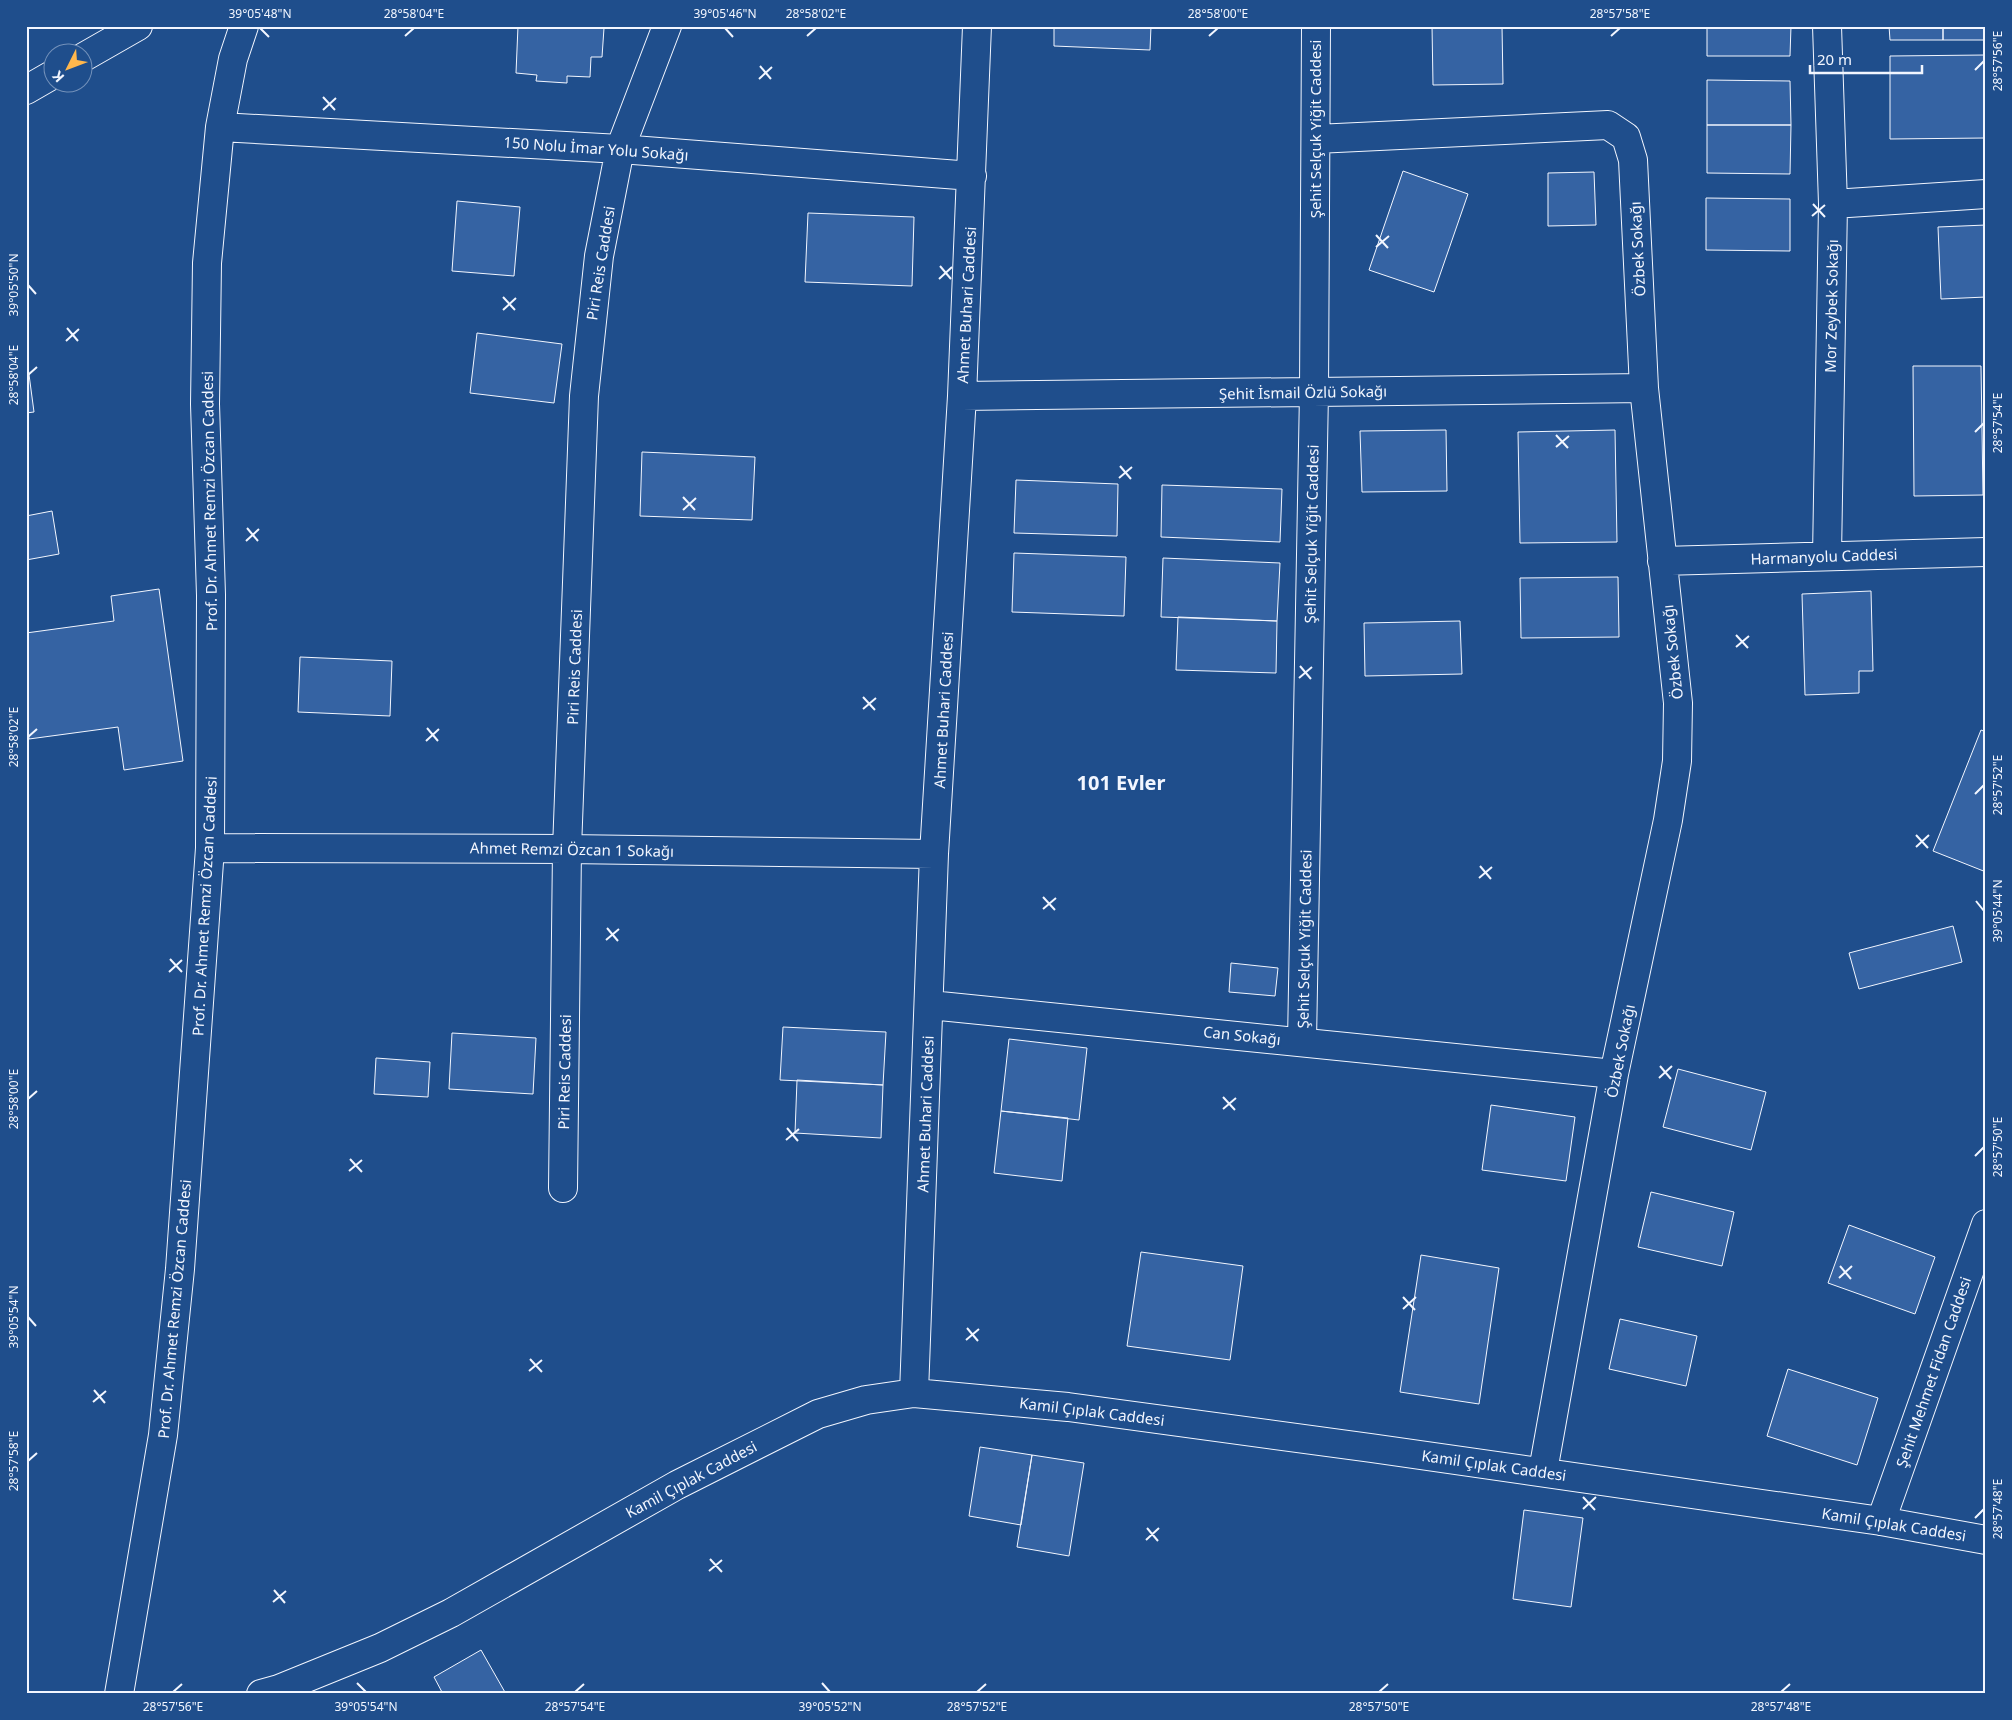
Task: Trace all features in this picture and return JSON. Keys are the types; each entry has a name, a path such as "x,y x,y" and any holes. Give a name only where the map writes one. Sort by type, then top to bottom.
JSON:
{"street":[{"path":"92,52 138,26"},
{"name":"Prof. Dr. Ahmet Remzi Özcan Caddesi","path":"119,1694 163,1435 180,1269 210,848 211,615 205,404 207,263 220,127 233,59 244,26"},
{"name":"Piri Reis Caddesi","path":"563,1188 567,848 584,396 599,256 620,149 667,26"},
{"name":"Ahmet Buhari Caddesi","path":"914,1393 930,1005 934,854 962,396 977,26"},
{"name":"Şehit Selçuk Yiğit Caddesi","path":"1302,1041 1314,392 1316,26"},
{"name":"Mor Zeybek Sokağı","path":"1826,556 1833,204 1827,26"},
{"path":"26,90 42,81"},
{"name":"Özbek Sokağı","path":"1316,139 1608,125 1626,137 1633,160 1644,388 1678,703 1677,761 1668,820 1614,1074 1542,1471"},
{"name":"150 Nolu İmar Yolu Sokağı","path":"220,127 620,149 972,176"},
{"path":"1833,204 1986,194"},
{"name":"Şehit İsmail Özlü Sokağı","path":"962,396 1644,388"},
{"name":"Harmanyolu Caddesi","path":"1662,561 1986,552"},
{"name":"Ahmet Remzi Özcan 1 Sokağı","path":"210,848 567,848 934,854"},
{"name":"Can Sokağı","path":"930,1005 1302,1041 1614,1074"},
{"name":"Şehit Mehmet Fidan Caddesi","path":"1881,1521 1986,1224"},
{"name":"Kamil Çıplak Caddesi","path":"260,1694 323,1672 398,1640 451,1613 677,1485 818,1414 866,1400 914,1393 1068,1407 1542,1471 1881,1521 1986,1540"}],"building":[{"path":"518,26 615,26 615,28 604,28 602,57 591,57 590,77 567,76 567,83 536,81 537,75 516,73"},
{"path":"1054,26 1151,26 1150,50 1054,46"},
{"path":"1369,26 1432,26 1432,27 1369,28"},
{"path":"1432,26 1502,26 1503,84 1433,85"},
{"path":"1707,26 1791,26 1790,56 1707,56"},
{"path":"1889,26 1943,26 1943,40 1890,40"},
{"path":"1943,26 1986,26 1986,40 1943,40"},
{"path":"1985,55 1985,138 1890,139 1890,56"},
{"path":"1707,80 1790,81 1791,125 1707,125"},
{"path":"1707,125 1791,125 1790,174 1707,173"},
{"path":"1403,171 1468,194 1434,292 1369,270"},
{"path":"1594,172 1596,225 1548,226 1548,173"},
{"path":"1706,198 1790,199 1790,251 1706,250"},
{"path":"457,201 520,207 514,276 452,271"},
{"path":"808,213 914,217 912,286 805,282"},
{"path":"1986,225 1986,297 1941,299 1938,227"},
{"path":"477,333 562,344 554,403 470,393"},
{"path":"26,352 34,412 26,413"},
{"path":"1913,366 1981,366 1983,495 1914,496"},
{"path":"1446,430 1447,491 1362,492 1360,431"},
{"path":"1615,430 1617,542 1520,543 1518,432"},
{"path":"642,452 755,457 752,520 640,516"},
{"path":"1016,480 1118,484 1117,536 1014,533"},
{"path":"1162,485 1282,489 1280,542 1161,537"},
{"path":"52,511 59,554 26,560 26,516"},
{"path":"1014,553 1126,557 1124,616 1012,612"},
{"path":"1163,558 1280,563 1277,621 1161,617"},
{"path":"1618,577 1619,637 1521,638 1520,578"},
{"path":"159,589 183,761 124,770 118,727 29,739 26,720 26,633 114,621 111,596"},
{"path":"1871,591 1873,671 1859,671 1859,693 1805,695 1802,594"},
{"path":"1178,617 1277,621 1276,673 1176,670"},
{"path":"1460,621 1462,674 1365,676 1364,623"},
{"path":"300,657 392,661 390,716 298,712"},
{"path":"1981,730 1986,732 1986,872 1933,851"},
{"path":"1953,926 1962,962 1859,989 1849,953"},
{"path":"1231,963 1278,968 1275,996 1229,992"},
{"path":"783,1027 886,1032 883,1085 780,1080"},
{"path":"452,1033 536,1038 533,1094 449,1089"},
{"path":"1009,1039 1087,1048 1079,1120 1001,1111"},
{"path":"376,1058 430,1062 428,1097 374,1094"},
{"path":"1678,1069 1766,1092 1751,1150 1663,1127"},
{"path":"797,1080 883,1085 881,1138 795,1133"},
{"path":"1491,1105 1575,1117 1566,1181 1482,1170"},
{"path":"1001,1111 1068,1118 1062,1181 994,1173"},
{"path":"1651,1192 1734,1212 1722,1266 1638,1247"},
{"path":"1849,1225 1935,1257 1915,1314 1828,1283"},
{"path":"1141,1252 1243,1266 1230,1360 1127,1346"},
{"path":"1421,1255 1499,1268 1479,1404 1400,1392"},
{"path":"1620,1319 1697,1336 1686,1386 1609,1369"},
{"path":"1788,1369 1878,1398 1857,1465 1767,1436"},
{"path":"980,1447 1032,1455 1021,1525 969,1516"},
{"path":"1032,1455 1084,1463 1069,1556 1017,1547"},
{"path":"1524,1510 1583,1518 1571,1607 1513,1599"},
{"path":"481,1650 506,1694 443,1694 434,1677"}],"district":[{"name":"101 Evler","path":"1121,782"}]}
